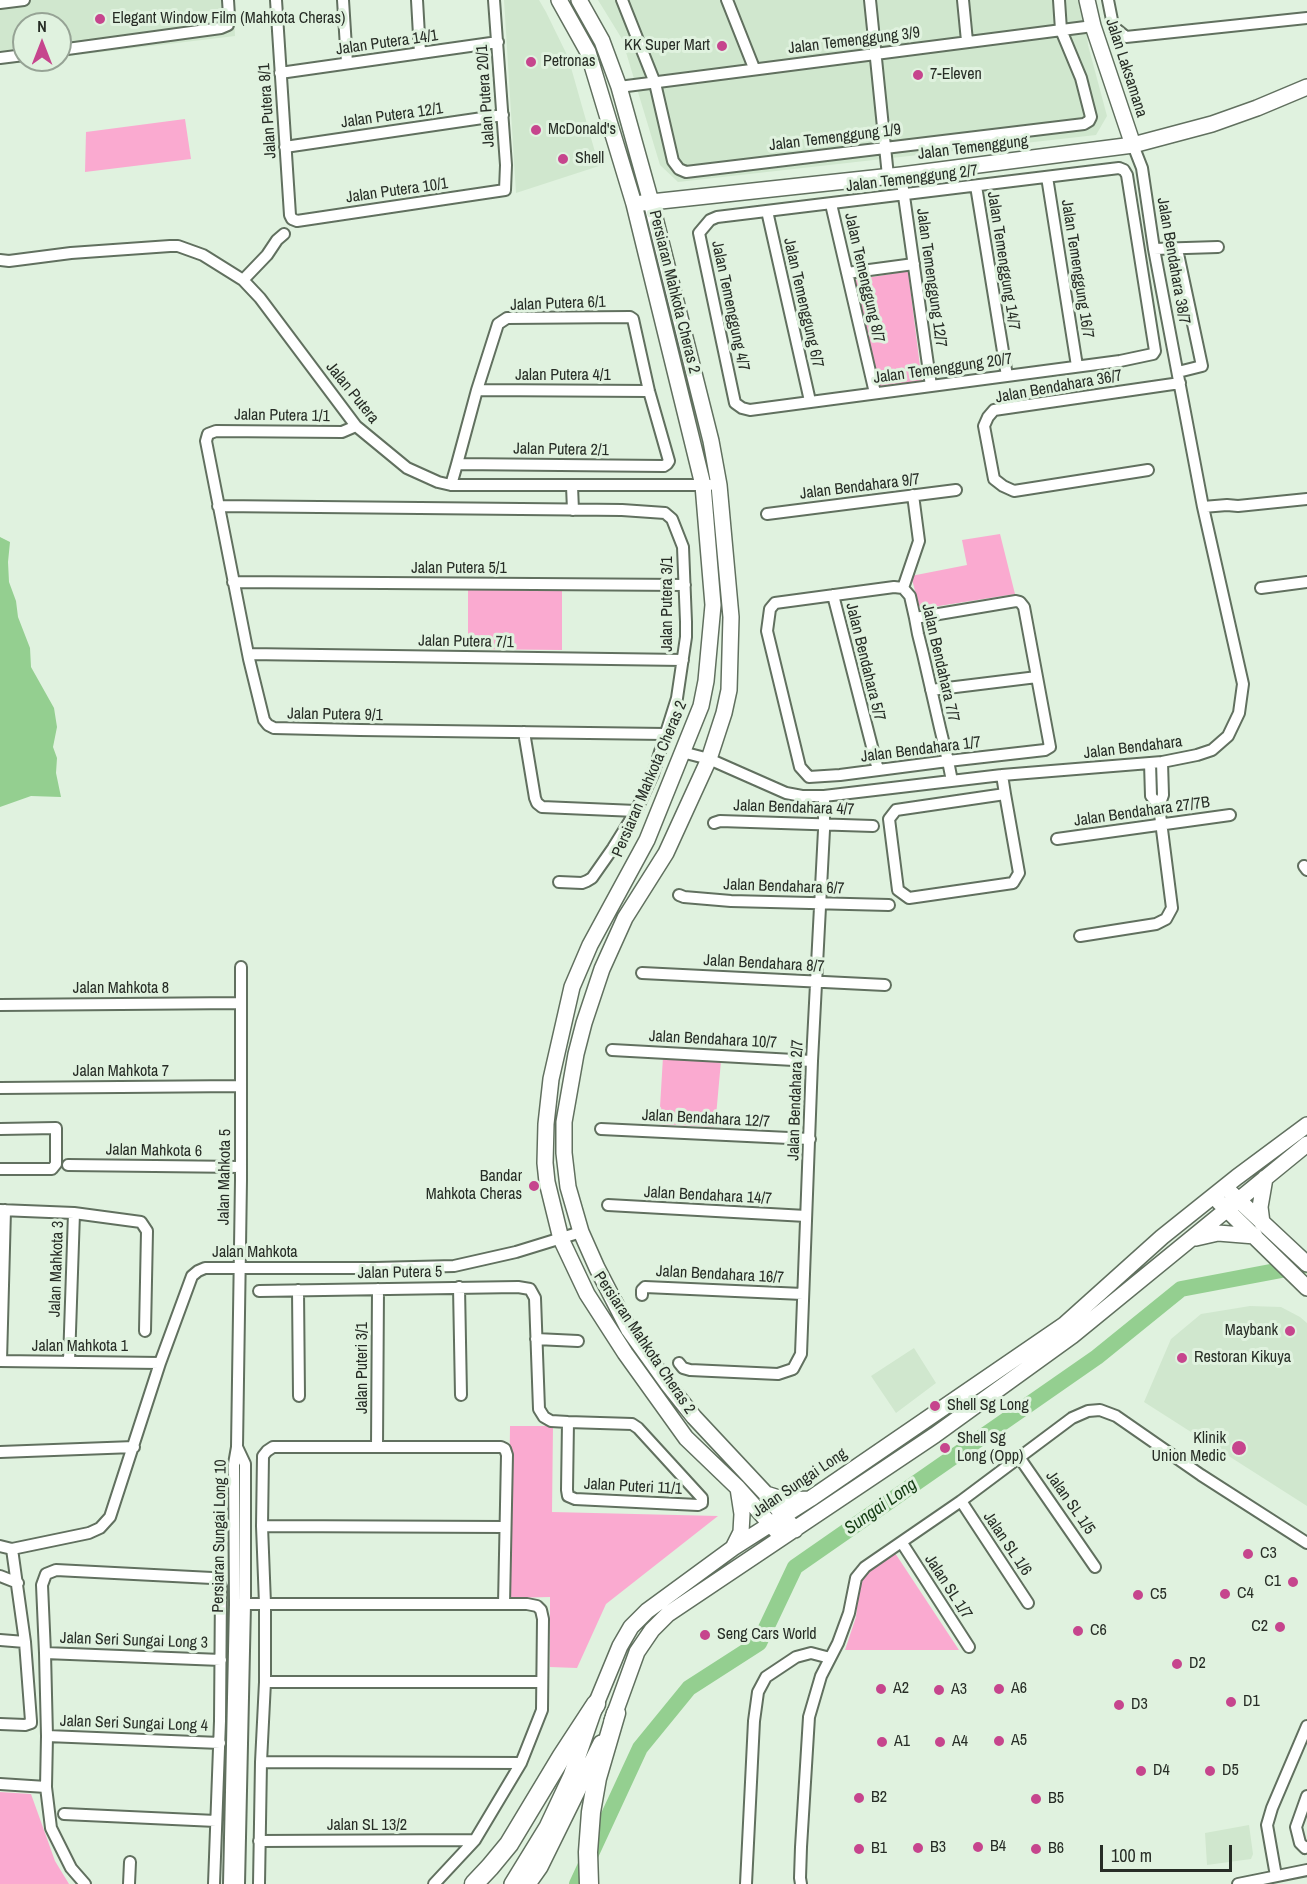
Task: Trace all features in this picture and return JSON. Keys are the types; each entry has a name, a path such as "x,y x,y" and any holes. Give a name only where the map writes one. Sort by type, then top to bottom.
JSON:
{"highway":[{"path":"474,1884 509,1844 596,1704"},
{"path":"589,1884 588,1852 591,1812 597,1778 616,1713"}],"street":[{"path":"0,3 24,0"},
{"path":"72,48 221,28 228,25 228,0"},
{"name":"Jalan Putera 8/1","path":"276,0 292,219"},
{"path":"343,0 347,63"},
{"path":"417,0 420,53"},
{"name":"Jalan Putera 20/1","path":"494,0 506,190"},
{"name":"Persiaran Mahkota Cheras 2","path":"560,0 588,52 634,204 703,485 713,605 706,681 701,706 647,840 590,945 572,987 564,1013 551,1079 545,1163 551,1201 561,1239 587,1294 632,1363 686,1438 738,1488 777,1520 788,1533"},
{"name":"Persiaran Mahkota Cheras 2","path":"579,0 602,41 618,87 651,202 711,441 719,485 731,617 729,690 709,759 666,853 621,928 602,969 584,1023 564,1122 564,1153 568,1187 581,1232 629,1330 694,1417 766,1494 777,1520"},
{"name":"Jalan Temenggung 1/9","path":"622,0 655,83 673,161 679,169 686,172 1084,124 1091,117 1081,78 1061,30"},
{"path":"727,0 754,68"},
{"name":"Jalan Temenggung 12/7","path":"870,0 885,147 894,176 904,195 932,386"},
{"path":"963,0 967,41"},
{"path":"1059,0 1061,30"},
{"name":"Jalan Laksamana","path":"1087,0 1093,26 1133,145"},
{"path":"1108,0 1115,28 1126,37 1307,18"},
{"name":"Jalan Temenggung 3/9","path":"618,87 1093,26"},
{"name":"Jalan Putera 14/1","path":"280,73 498,42"},
{"name":"Jalan Temenggung","path":"634,204 894,176 1133,145 1212,124 1307,87"},
{"name":"Jalan Putera 12/1","path":"285,147 503,115"},
{"name":"Jalan Bendahara 38/7","path":"1133,145 1142,168 1154,249 1179,378"},
{"name":"Jalan Temenggung 2/7","path":"710,220 1119,168 1127,175 1155,351"},
{"name":"Jalan Temenggung 16/7","path":"1047,177 1077,366"},
{"name":"Jalan Temenggung 14/7","path":"976,186 1007,376"},
{"name":"Jalan Putera 10/1","path":"292,219 506,190"},
{"name":"Jalan Temenggung 8/7","path":"831,204 875,393"},
{"name":"Jalan Temenggung 6/7","path":"767,211 810,401"},
{"path":"243,280 284,234 292,219"},
{"name":"Jalan Temenggung 4/7","path":"710,220 699,233 735,402"},
{"name":"Jalan Putera","path":"0,260 9,261 115,249 178,246 203,255 243,280 260,298 356,426 407,468 424,477 451,485 719,485"},
{"path":"1154,249 1218,247"},
{"name":"Jalan Bendahara 36/7","path":"1148,470 1014,491 994,479 984,426 994,410 1179,378 1202,366 1177,249"},
{"path":"847,273 914,264"},
{"name":"Jalan Putera 6/1","path":"451,485 495,329 502,320 507,318 630,317 633,319 649,391 669,461 664,466"},
{"name":"Jalan Temenggung 20/7","path":"735,402 742,408 750,410 1149,356 1155,351"},
{"name":"Jalan Bendahara","path":"682,752 709,759 786,793 802,796 827,796 1002,775 1162,762 1197,755 1221,744 1235,725 1243,698 1243,684 1204,510 1179,378"},
{"name":"Jalan Putera 4/1","path":"477,390 649,391"},
{"name":"Jalan Putera 1/1","path":"208,435 216,430 342,432 356,426"},
{"name":"Jalan Putera 9/1","path":"208,435 206,441 248,654 264,720 274,728 665,734"},
{"name":"Jalan Putera 2/1","path":"457,464 664,466"},
{"path":"572,486 573,510"},
{"name":"Jalan Bendahara 9/7","path":"767,514 956,490"},
{"name":"Jalan Bendahara 7/7","path":"903,588 919,541 914,495"},
{"path":"1204,510 1228,511 1238,507 1307,499"},
{"name":"Jalan Putera 3/1","path":"218,506 622,510 665,513 672,519 683,547 685,585 686,637 677,698 653,774 636,811 613,848 591,878 582,883 559,882"},
{"name":"Jalan Putera 5/1","path":"234,582 685,585"},
{"path":"1261,588 1307,582"},
{"name":"Jalan Bendahara 7/7","path":"800,767 767,631 770,609 775,603 894,587 903,588 910,596 952,781"},
{"name":"Jalan Bendahara 5/7","path":"833,595 878,770"},
{"path":"915,618 1016,601 1024,606 1037,677 931,690"},
{"name":"Jalan Putera 7/1","path":"248,654 683,660"},
{"name":"Jalan Bendahara 1/7","path":"800,767 809,777 1045,750 1050,747 1037,677"},
{"path":"524,732 537,803 542,807 636,811"},
{"path":"1080,936 1156,924 1166,919 1172,908 1159,806 1163,795 1162,762"},
{"path":"1150,763 1151,796 1159,806"},
{"path":"1002,775 1019,873 1013,883 909,898 898,890 889,819 896,810 1005,794"},
{"name":"Jalan Bendahara 2/7","path":"679,1363 683,1368 690,1370 777,1374 793,1369 801,1354 812,1061 827,796"},
{"name":"Jalan Bendahara 27/7B","path":"1057,839 1230,815"},
{"name":"Jalan Bendahara 4/7","path":"714,823 720,821 825,827 873,826"},
{"name":"Jalan Bendahara 6/7","path":"679,895 731,901 889,905"},
{"path":"241,967 241,1086"},
{"name":"Jalan Bendahara 8/7","path":"642,974 885,985"},
{"name":"Jalan Mahkota 8","path":"0,1005 241,1003"},
{"name":"Jalan Bendahara 10/7","path":"612,1050 812,1061"},
{"name":"Jalan Mahkota 7","path":"0,1088 241,1086"},
{"name":"Jalan Mahkota 5","path":"237,1447 241,1086"},
{"name":"Jalan Sungai Long","path":"512,1884 547,1827 571,1776 596,1704 620,1646 631,1627 647,1611 733,1548 1068,1331 1162,1237 1307,1125"},
{"path":"0,1129 56,1128 56,1164 52,1169 0,1169"},
{"name":"Jalan Bendahara 12/7","path":"601,1129 810,1140"},
{"name":"Jalan Sungai Long","path":"528,1884 540,1867 616,1713 638,1652 668,1614 935,1435 1186,1243 1307,1144"},
{"name":"Jalan Mahkota 6","path":"68,1165 241,1167"},
{"path":"1258,1229 1265,1178"},
{"path":"1219,1191 1258,1229 1283,1265 1307,1288"},
{"name":"Jalan Bendahara 14/7","path":"608,1205 806,1216"},
{"path":"1,1361 3,1210 74,1213 141,1222 147,1232 145,1331"},
{"name":"Jalan Mahkota 3","path":"69,1361 74,1213"},
{"path":"1186,1243 1201,1236 1258,1229 1284,1243 1307,1264"},
{"name":"Jalan Mahkota","path":"0,1546 12,1549 89,1533 100,1528 110,1516 160,1363 192,1276 198,1271 205,1268 454,1266 516,1252 581,1232"},
{"name":"Jalan Puteri 3/1","path":"378,1268 378,1447"},
{"path":"459,1287 461,1395"},
{"name":"Jalan Putera 5","path":"259,1291 459,1287 530,1289 535,1298 536,1339"},
{"name":"Jalan Bendahara 16/7","path":"642,1295 645,1287 803,1294"},
{"path":"298,1290 299,1396"},
{"path":"568,1422 551,1421 544,1417 539,1409 536,1339 578,1341"},
{"name":"Jalan Mahkota 1","path":"1,1361 160,1363"},
{"path":"801,1884 809,1718 821,1676 838,1643 849,1613 856,1578 865,1567 961,1501 1072,1418 1088,1410 1100,1410 1116,1416 1307,1543"},
{"name":"Jalan Puteri 11/1","path":"568,1422 632,1424 702,1498 702,1503 698,1505 575,1499 568,1496 568,1422"},
{"path":"0,1452 134,1447"},
{"name":"Persiaran Sungai Long 10","path":"237,1447 234,1464 240,1604 239,1884"},
{"path":"259,1884 265,1682 263,1456 267,1450 273,1448 378,1447 501,1447 505,1449 507,1455 504,1604"},
{"name":"Jalan SL 1/5","path":"1019,1457 1095,1567"},
{"path":"733,1548 741,1532 742,1514 738,1488"},
{"path":"766,1494 785,1500 810,1499"},
{"name":"Jalan SL 1/6","path":"961,1501 1028,1603"},
{"path":"262,1526 505,1527"},
{"name":"Jalan SL 1/7","path":"902,1543 969,1647"},
{"path":"0,1724 25,1725 31,1723 25,1642 12,1549"},
{"path":"85,1884 71,1868 51,1828 46,1787 47,1736 42,1585 46,1574 56,1570 218,1580 221,1587 220,1743 214,1884"},
{"path":"0,1576 18,1583"},
{"path":"240,1604 527,1604 537,1606 541,1610 543,1619 542,1710 521,1763 475,1840 434,1884"},
{"name":"Persiaran Sungai Long 10","path":"229,1884 240,1604"},
{"path":"0,1640 25,1642"},
{"name":"Jalan Seri Sungai Long 3","path":"45,1653 220,1660"},
{"path":"746,1884 754,1720 758,1692 766,1677 796,1657 811,1653 830,1658"},
{"path":"265,1682 542,1682"},
{"path":"1276,1876 1267,1825 1307,1726"},
{"name":"Jalan Seri Sungai Long 4","path":"47,1736 220,1743"},
{"path":"261,1762 521,1763"},
{"path":"0,1784 46,1787"},
{"path":"1306,1847 1299,1844 1296,1827 1307,1796"},
{"path":"64,1814 216,1821"},
{"name":"Jalan SL 13/2","path":"259,1840 475,1840"},
{"path":"129,1884 130,1862"},
{"path":"1238,1884 1307,1870"}],"shaded area":[{"path":"0,0 233,0 235,36 72,56 72,12 12,12 12,64 0,65"},
{"path":"504,0 539,0 546,12 568,57 599,166 516,193"},
{"path":"598,0 1084,0 1088,45 1107,116 1096,135 678,182 660,165 622,39"},
{"path":"185,119 191,159 85,172 86,132"},
{"path":"908,271 922,382 879,387 855,280"},
{"path":"1000,534 1015,594 920,609 911,576 967,565 962,540"},
{"path":"0,537 10,542 9,582 16,601 18,617 30,648 31,667 54,708 57,727 53,747 57,758 56,773 61,797 31,796 0,807"},
{"path":"468,589 562,591 562,650 468,649"},
{"path":"663,1057 721,1061 715,1127 659,1124"},
{"path":"1250,1306 1281,1307 1307,1323 1307,1506 1144,1402 1171,1339 1201,1314"},
{"path":"914,1348 936,1383 896,1413 871,1376"},
{"path":"510,1426 553,1426 552,1512 718,1516 606,1604 577,1668 550,1667 550,1597 508,1598"},
{"path":"895,1553 959,1650 845,1650 856,1617 859,1588 866,1571"},
{"path":"0,1792 31,1794 55,1861 69,1884 0,1884"},
{"path":"1249,1825 1253,1854 1251,1859 1207,1865 1205,1833"}],"waterway":[{"name":"Sungai Long","path":"577,1884 640,1748 689,1688 759,1643 795,1567 1097,1357 1181,1289 1307,1265"}],"place":[{"name":"Elegant Window Film (Mahkota Cheras)","path":"100,19"},
{"name":"KK Super Mart","path":"722,46"},
{"name":"Petronas","path":"531,62"},
{"name":"7-Eleven","path":"918,75"},
{"name":"McDonald's","path":"536,130"},
{"name":"Shell","path":"563,159"},
{"name":"Bandar Mahkota Cheras","path":"534,1186"},
{"name":"Maybank","path":"1290,1331"},
{"name":"Restoran Kikuya","path":"1182,1358"},
{"name":"Shell Sg Long","path":"935,1406"},
{"name":"Shell Sg Long (Opp)","path":"945,1448"},
{"name":"Klinik Union Medic","path":"1239,1448"},
{"name":"C3","path":"1248,1554"},
{"name":"C1","path":"1293,1582"},
{"name":"C4","path":"1225,1594"},
{"name":"C5","path":"1138,1595"},
{"name":"C2","path":"1280,1627"},
{"name":"C6","path":"1078,1631"},
{"name":"Seng Cars World","path":"705,1635"},
{"name":"D2","path":"1177,1664"},
{"name":"A2","path":"881,1689"},
{"name":"A6","path":"999,1689"},
{"name":"A3","path":"939,1690"},
{"name":"D1","path":"1231,1702"},
{"name":"D3","path":"1119,1705"},
{"name":"A5","path":"999,1741"},
{"name":"A1","path":"882,1742"},
{"name":"A4","path":"940,1742"},
{"name":"D4","path":"1141,1771"},
{"name":"D5","path":"1210,1771"},
{"name":"B2","path":"859,1798"},
{"name":"B5","path":"1036,1799"},
{"name":"B4","path":"978,1847"},
{"name":"B3","path":"918,1848"},
{"name":"B1","path":"859,1849"},
{"name":"B6","path":"1036,1849"}]}
